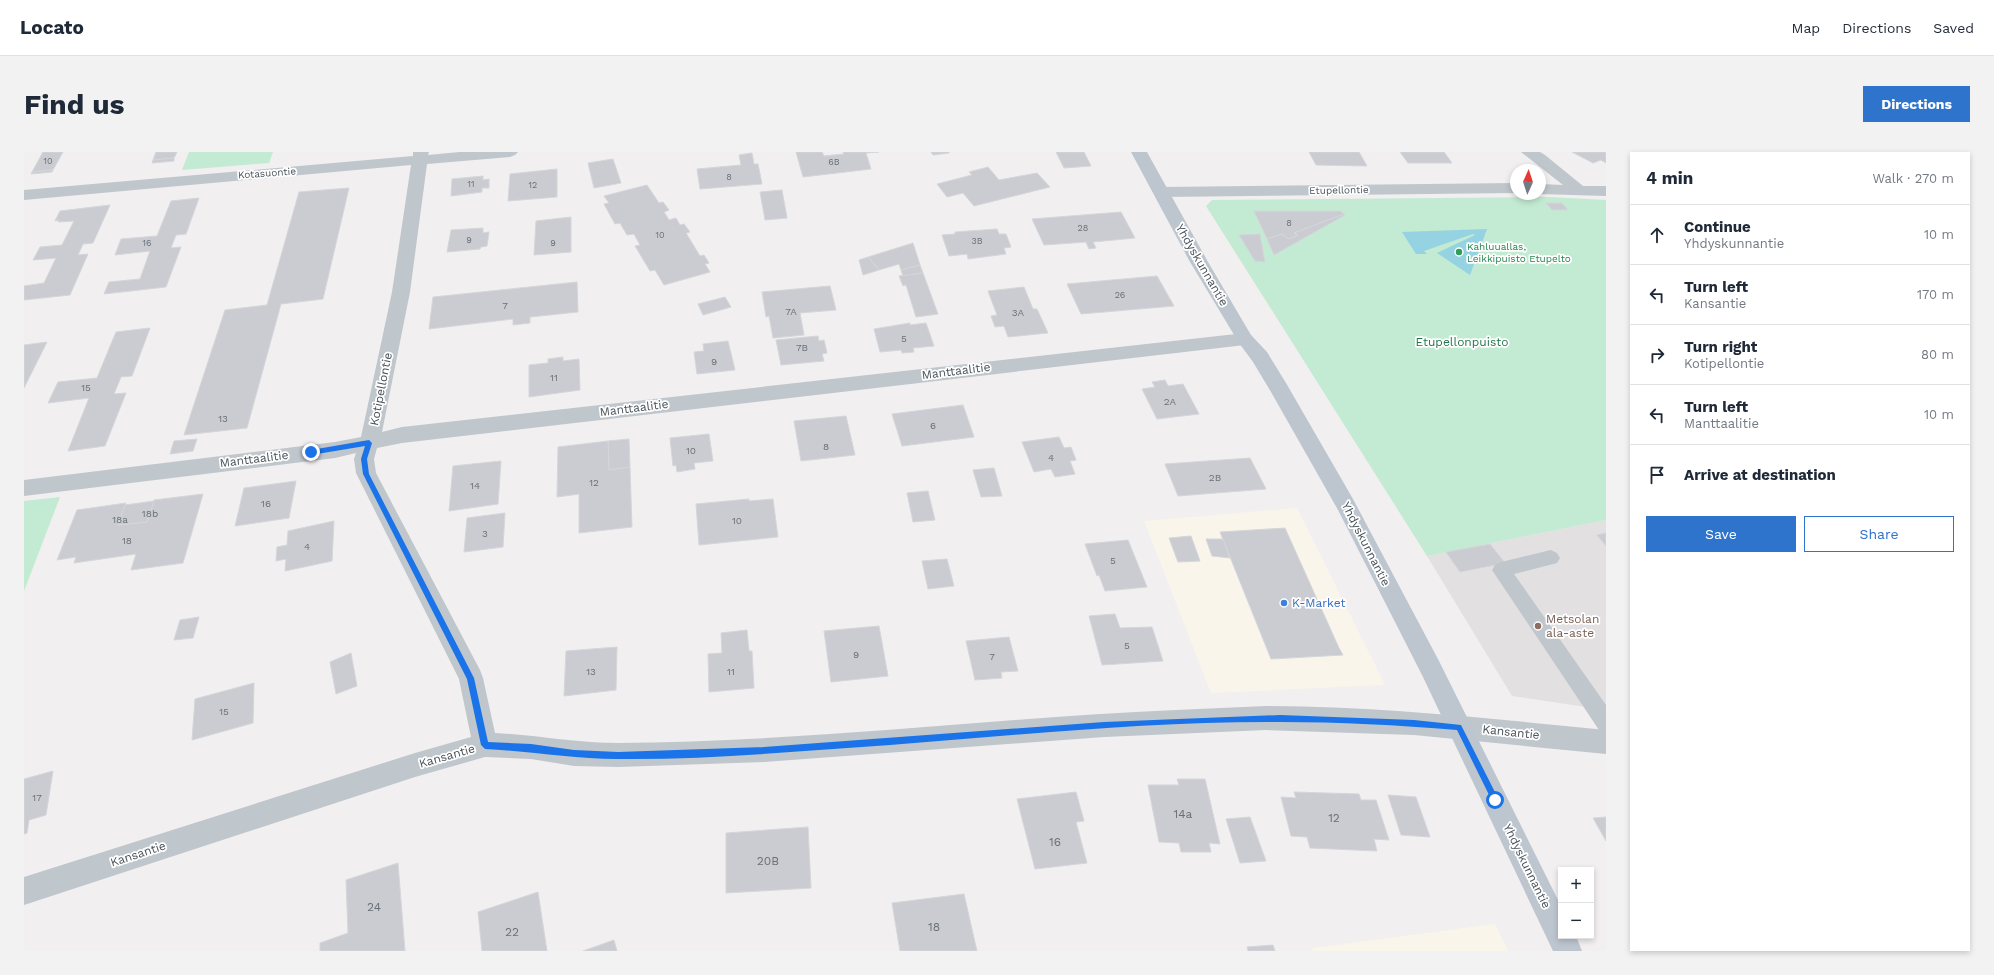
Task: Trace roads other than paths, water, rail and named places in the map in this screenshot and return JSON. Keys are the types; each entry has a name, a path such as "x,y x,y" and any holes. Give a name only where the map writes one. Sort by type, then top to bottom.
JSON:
{"main road":[{"name":"Yhdyskunnantie","path":"1139,152 1199,262 1245,339 1260,357 1346,505 1459,727 1568,951"}],"street":[{"name":"Kotasuontie","path":"24,195 420,157 510,152"},
{"path":"1529,152 1540,158 1579,190"},
{"name":"Kotipellontie","path":"420,157 401,292 374,426 364,459 366,474 471,678 485,745"},
{"name":"Etupellontie","path":"1162,192 1510,188"},
{"path":"1546,189 1606,191"},
{"name":"Manttaalitie","path":"24,488 335,450 409,434 1245,339"},
{"name":"Kansantie","path":"24,891 414,765 485,745 531,747 574,754 618,755 764,750 1104,725 1259,718 1393,722 1606,742"}],"lane":[{"path":"1551,558 1500,570 1606,723"}],"water":[{"name":"Kahluuallas, Leikkipuisto Etupelto","path":"1487,229 1470,275 1437,253 1475,235 1473,234 1424,251 1427,254 1416,254 1402,232"}],"place":[{"name":"Kahluuallas, Leikkipuisto Etupelto","path":"1459,252"},
{"name":"K-Market","path":"1284,603"},
{"name":"Metsolan ala-aste","path":"1538,626"}],"park label":[{"name":"Etupellonpuisto","path":"1462,342"}]}
